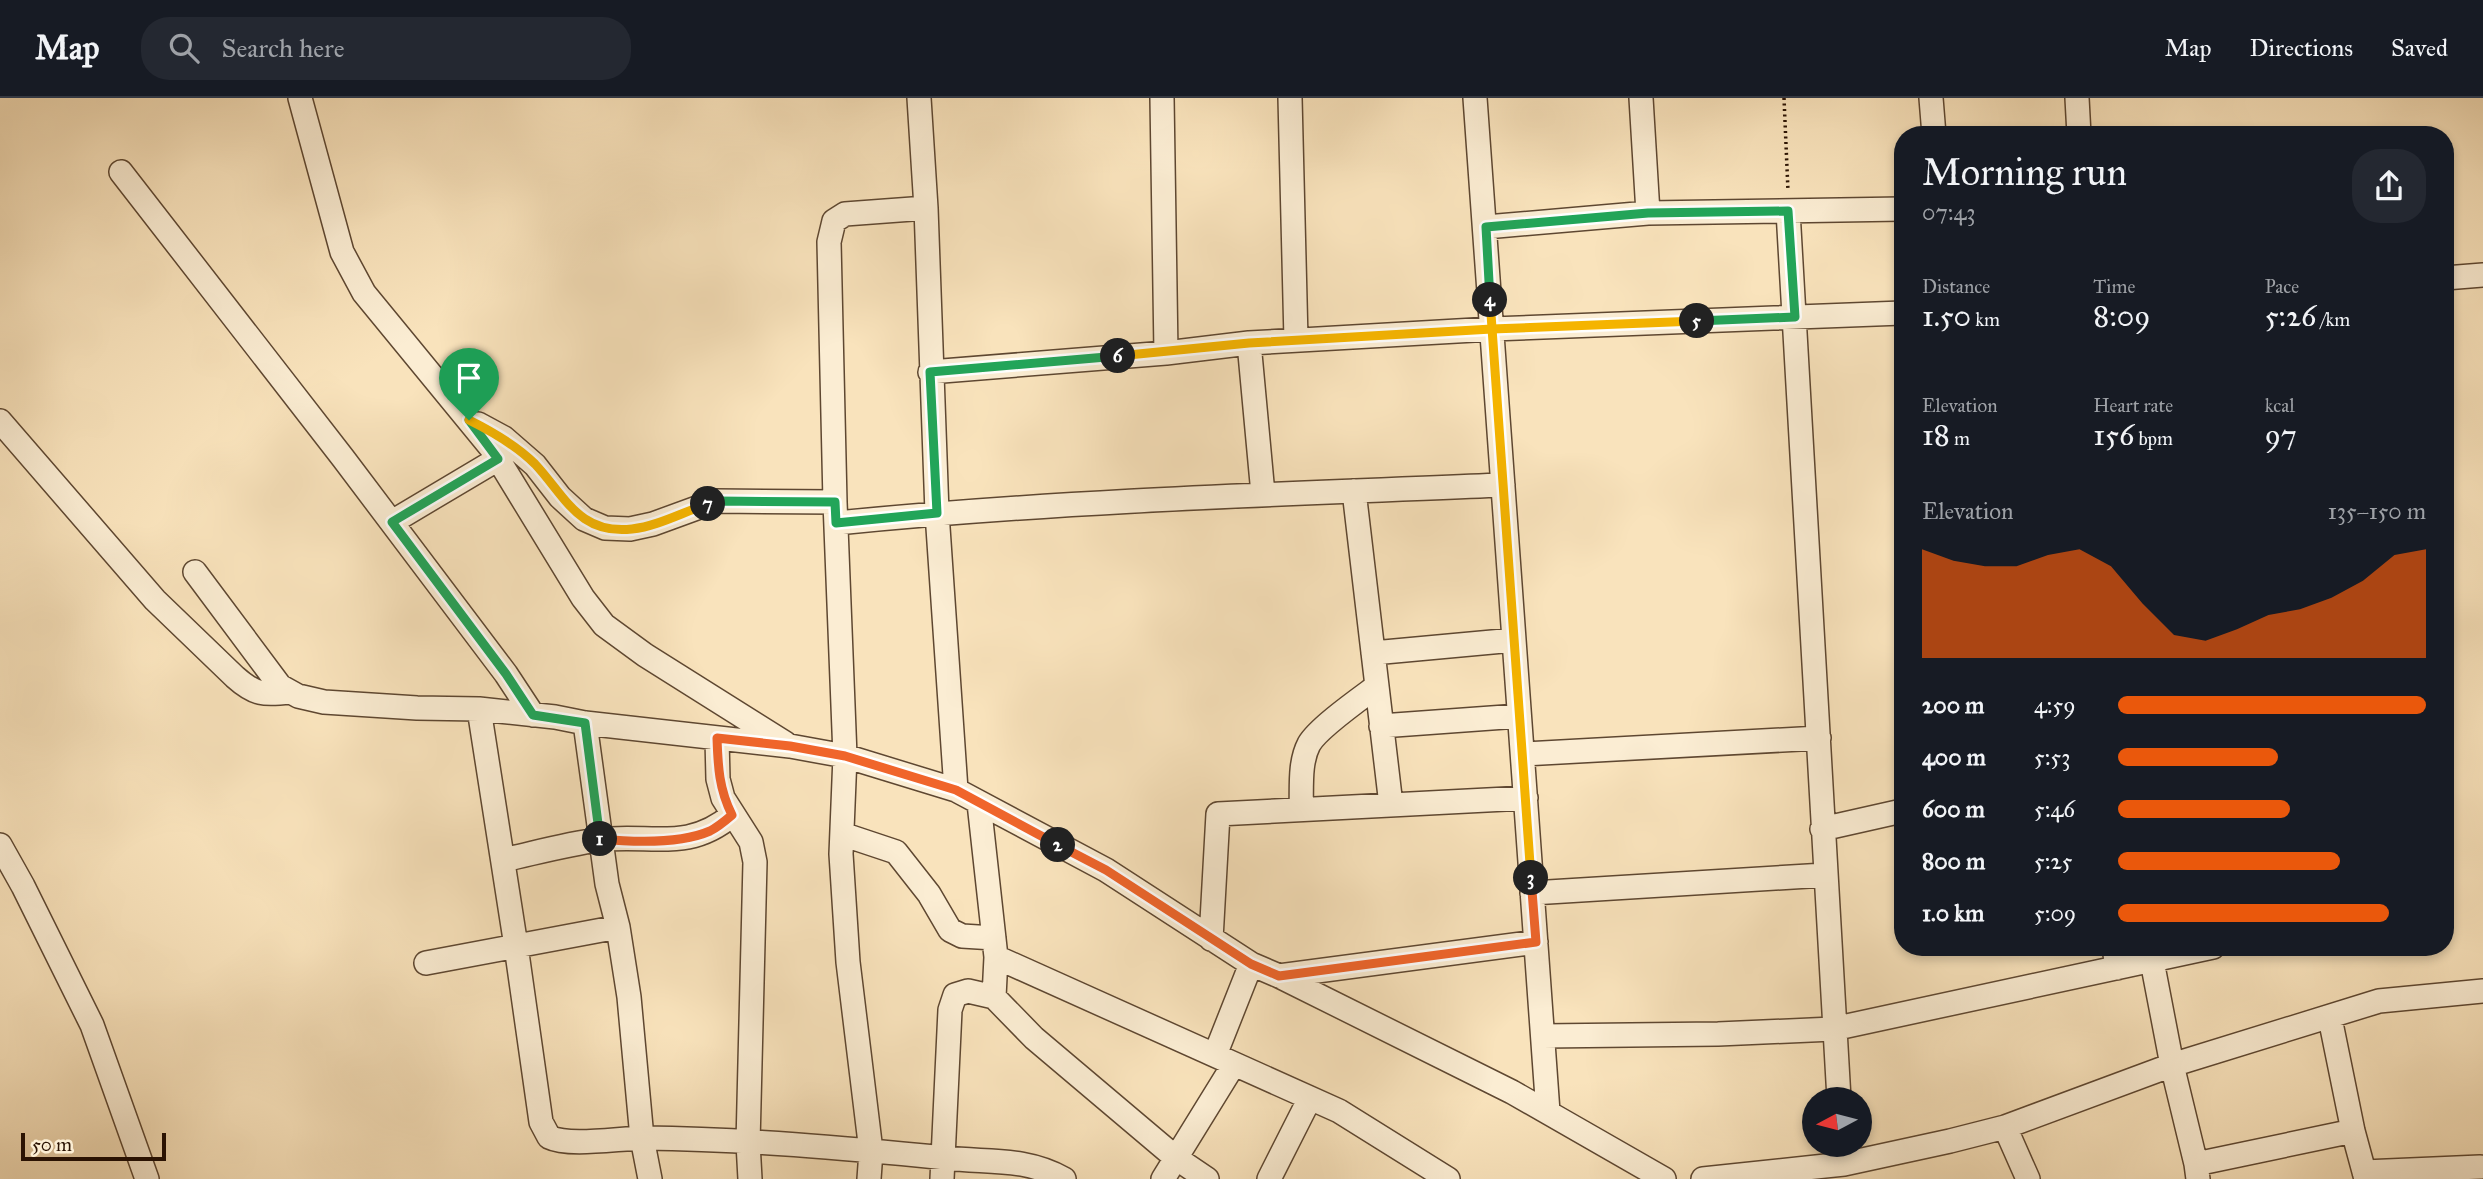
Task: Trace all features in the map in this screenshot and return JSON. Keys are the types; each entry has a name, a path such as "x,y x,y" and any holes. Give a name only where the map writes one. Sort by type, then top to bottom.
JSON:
{"street":[{"path":"300,98 342,252 364,293 498,459 583,598 604,625 645,655 790,746"},
{"path":"919,98 926,208 937,513 956,790"},
{"path":"1162,98 1166,353"},
{"path":"1290,98 1296,341"},
{"path":"1475,98 1548,1112"},
{"path":"1641,98 1648,213"},
{"path":"1931,98 1933,126"},
{"path":"2077,98 2079,126"},
{"path":"121,172 392,522 506,674 533,715"},
{"path":"869,1179 871,1151 848,962 841,854 845,756 829,242 838,216 926,208"},
{"path":"1486,227 1648,213 1894,209"},
{"path":"1788,211 1838,1087"},
{"path":"2454,277 2483,275"},
{"path":"930,372 1166,353 1249,343 1492,329 1894,313"},
{"path":"1249,343 1263,494"},
{"path":"469,420 504,438 535,465 560,497 584,519 605,528 630,529 653,524 716,501 836,513 937,513 1263,494 1503,485"},
{"path":"0,421 155,600 235,677 248,689 265,695 289,692"},
{"path":"392,522 498,459"},
{"path":"1354,491 1391,805"},
{"path":"195,572 272,677 289,692 324,702 479,709 790,746 845,756 956,790 1106,870 1251,964 1548,1112 1664,1179"},
{"path":"1373,653 1514,640"},
{"path":"1301,809 1303,764 1310,742 1377,686"},
{"path":"479,709 540,1113 549,1137 564,1141 642,1138 871,1151 942,1168 1027,1163 1064,1179"},
{"path":"1381,726 1519,716"},
{"path":"585,723 607,884 618,927 629,997 642,1138 650,1179"},
{"path":"717,738 723,798 751,842 755,862 748,1143 750,1179"},
{"path":"1523,754 1819,738"},
{"path":"1212,939 1218,814 1526,798"},
{"path":"979,803 995,947 994,998"},
{"path":"1822,829 1894,813"},
{"path":"503,860 600,839 661,840 692,837 710,831 732,815"},
{"path":"842,834 896,852 923,886 950,930 995,947 1224,1059 1339,1111 1444,1178"},
{"path":"0,845 92,1025 147,1179"},
{"path":"1532,893 1825,875"},
{"path":"426,963 618,927"},
{"path":"1279,976 1536,942"},
{"path":"1543,1037 1718,1034 1833,1028 2116,958 2152,961 2174,956"},
{"path":"2152,961 2172,1065 2197,1172 2353,1131"},
{"path":"1163,1179 1177,1158 1224,1059 1251,964"},
{"path":"942,1168 950,1010 953,998 960,992 968,991 994,998 1034,1038 1177,1158 1207,1179"},
{"path":"1703,1179 1844,1162 1950,1141 2005,1127 2172,1065 2379,1001 2483,991"},
{"path":"2330,1018 2365,1176 2482,1166"},
{"path":"1269,1179 1310,1098"},
{"path":"2005,1127 2028,1179"}],"path":[{"path":"1784,98 1788,211"}],"route":[{"path":"469,420 498,459 392,522 506,674 533,715 585,723 600,839 678,839 710,831 732,815 723,798 719,779 717,738 790,746 845,756 956,790 1106,870 1251,964 1279,976 1536,942 1519,716 1492,329 1486,227 1648,213 1788,211 1795,317 1492,329 1249,343 1166,353 930,372 937,513 836,523 835,502 716,501 653,524 630,529 605,528 584,519 560,497 535,465 504,438 469,420"}]}
